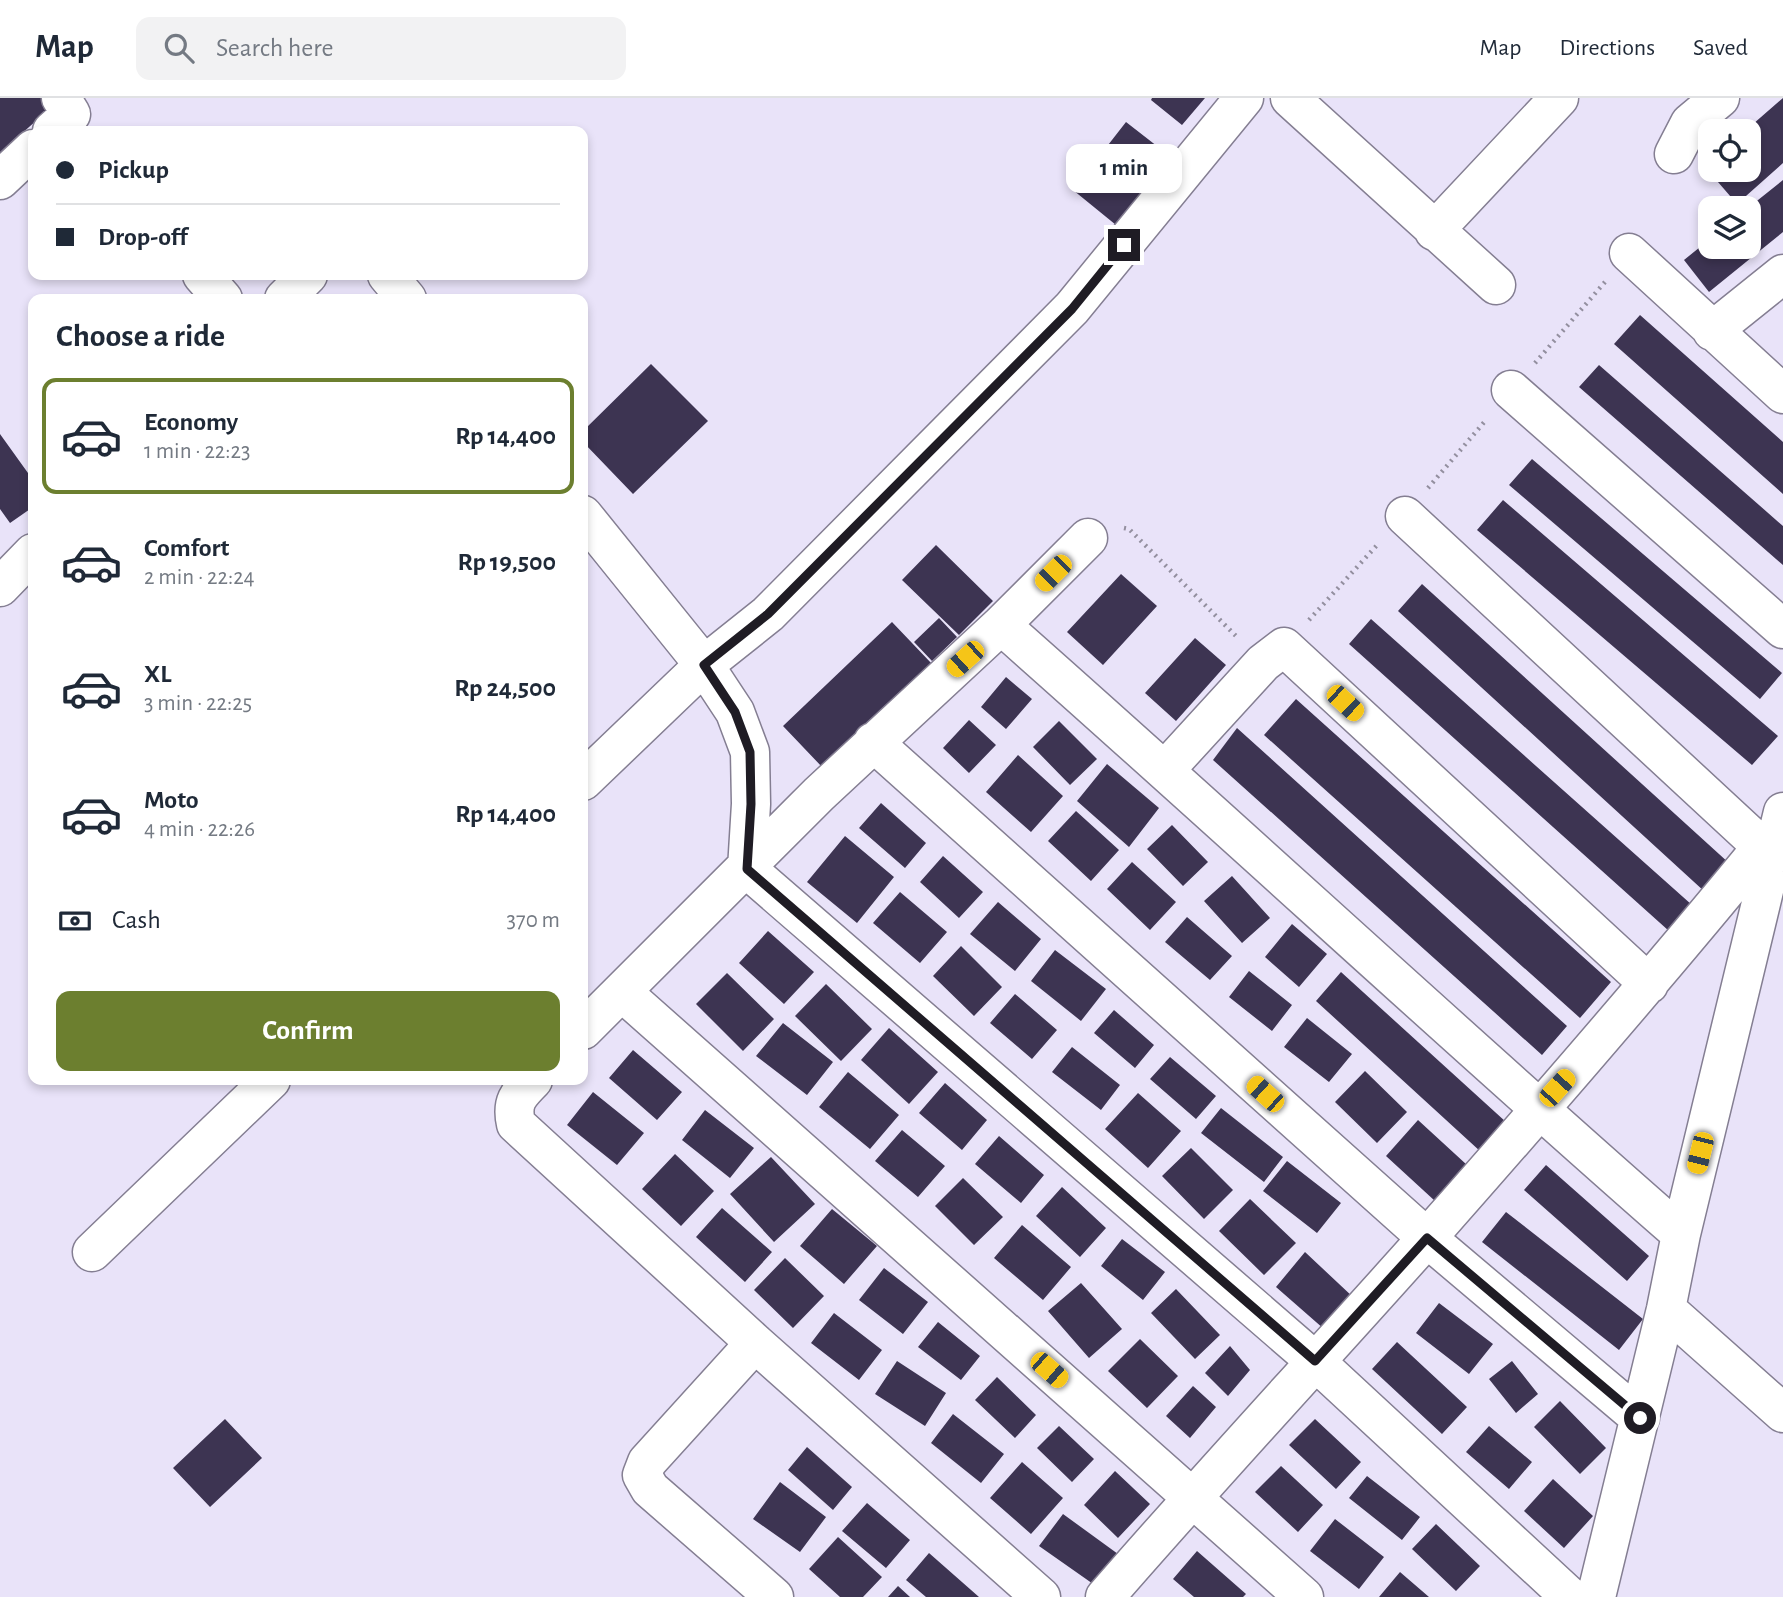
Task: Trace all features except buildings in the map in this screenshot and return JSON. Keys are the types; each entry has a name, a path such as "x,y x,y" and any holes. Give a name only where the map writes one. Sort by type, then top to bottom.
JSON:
{"street":[{"path":"588,776 704,665 768,614 1072,309 1244,98"},
{"path":"1290,98 1496,285"},
{"path":"1434,231 1559,98"},
{"path":"1674,154 1690,123 1720,98"},
{"path":"0,180 28,154"},
{"path":"1629,253 1783,394"},
{"path":"1712,331 1783,274"},
{"path":"206,280 219,294"},
{"path":"289,294 303,280"},
{"path":"391,280 403,294"},
{"path":"1511,390 1783,629"},
{"path":"1405,516 1767,852"},
{"path":"588,521 704,665 735,712 750,752 751,804 747,869"},
{"path":"588,1025 819,794 1002,625 1088,538"},
{"path":"0,587 28,558"},
{"path":"1002,625 1538,1109 1681,1234"},
{"path":"1165,770 1273,655 1649,984"},
{"path":"873,743 1427,1238 1640,1418"},
{"path":"1596,1597 1666,1309 1767,852 1783,812"},
{"path":"1105,1597 1427,1238 1767,852"},
{"path":"747,869 1315,1361 1570,1597"},
{"path":"622,992 1304,1597"},
{"path":"92,1252 266,1085"},
{"path":"528,1085 518,1094 513,1110 516,1124 755,1343 1041,1597"},
{"path":"1666,1309 1783,1413"},
{"path":"755,1343 647,1462 642,1475 650,1489 774,1597"}],"path":[{"path":"1088,538 1111,526 1129,529 1273,655 1405,516 1629,253"}],"route":[{"path":"1124,245 1072,309 768,614 704,665 735,712 750,752 751,804 747,869 1315,1361 1427,1238 1640,1418"}]}
